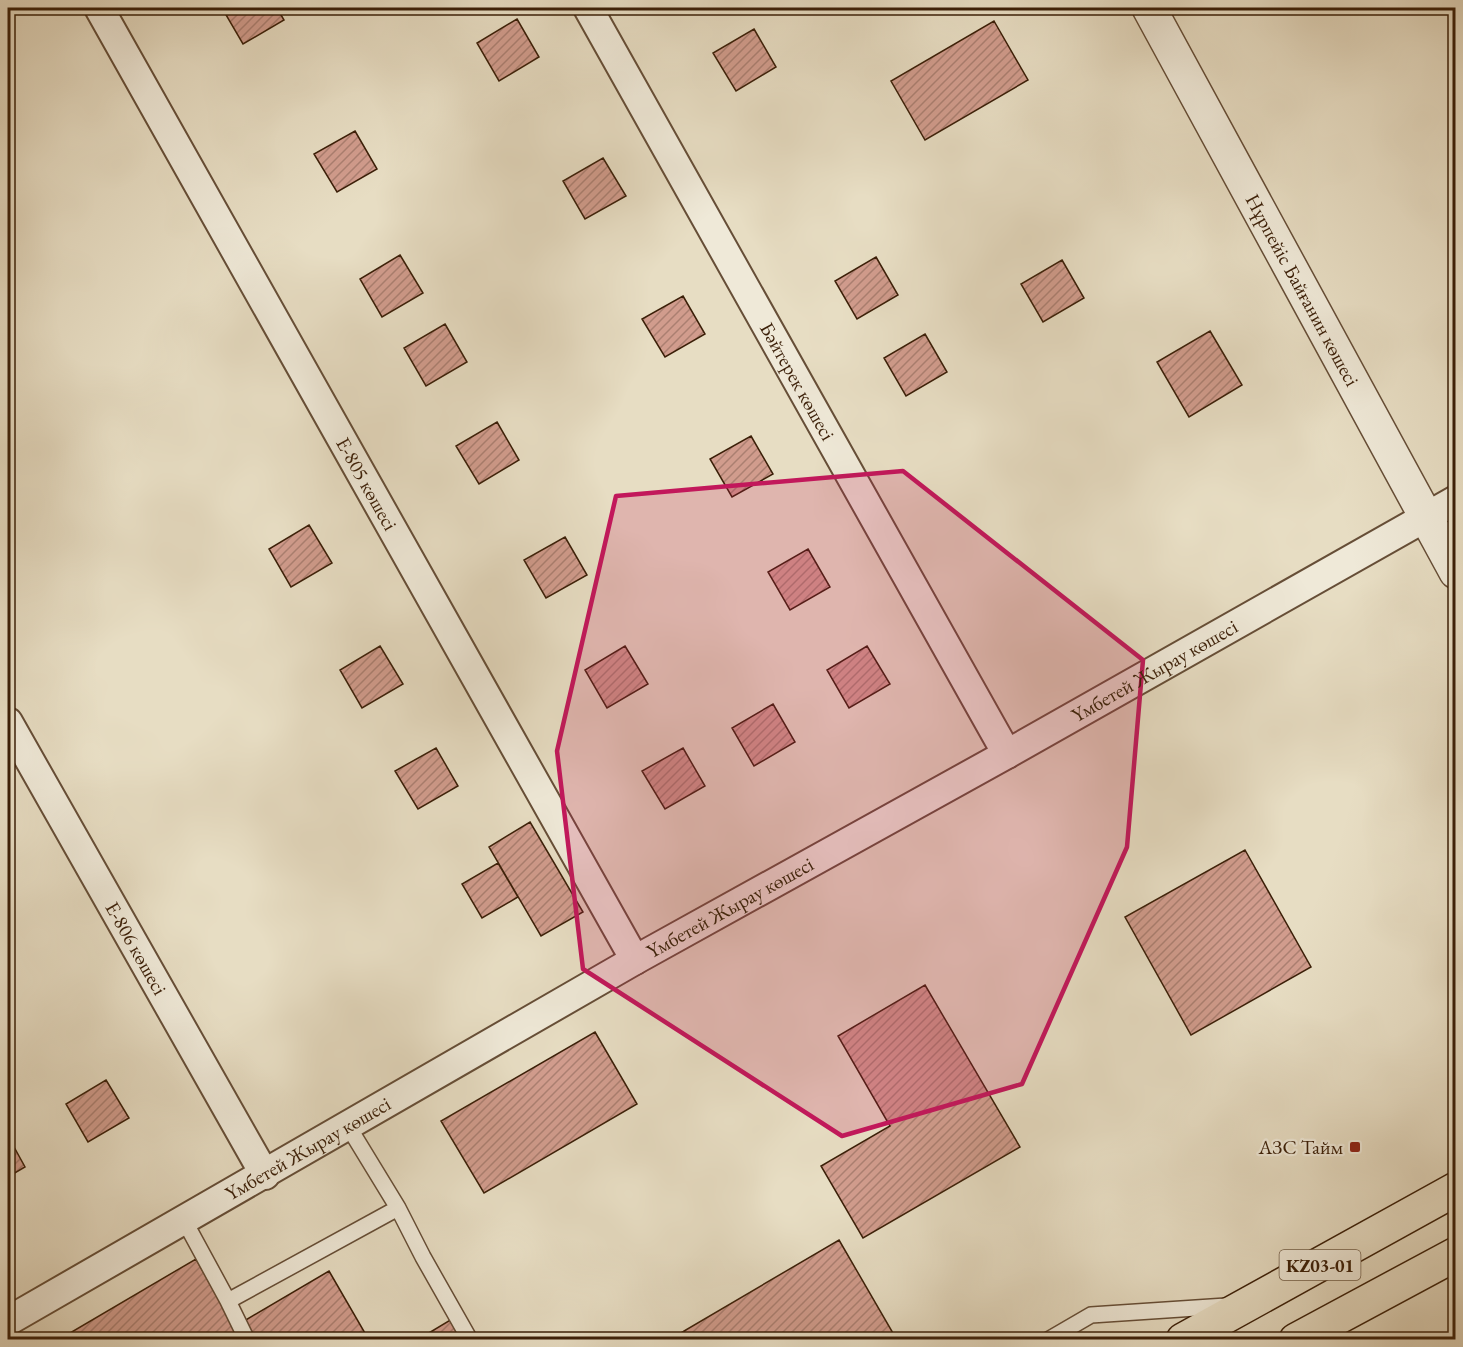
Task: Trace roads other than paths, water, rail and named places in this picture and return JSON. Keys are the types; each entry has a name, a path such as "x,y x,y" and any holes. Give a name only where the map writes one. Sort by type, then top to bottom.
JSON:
{"main road":[{"name":"KZ03-01","path":"1183,1340 1455,1189"},
{"name":"KZ03-01","path":"1296,1340 1455,1254"}],"street":[{"name":"Е-805 көшесі","path":"99,8 635,960"},
{"name":"Бәйтерек көшесі","path":"588,8 1007,754"},
{"name":"Нұрпейіс Байғанин көшесі","path":"1149,8 1455,572"},
{"name":"Үмбетей Жырау көшесі","path":"8,1321 635,960 1007,754 1455,500"},
{"name":"Е-806 көшесі","path":"8,722 265,1175"}],"lane":[{"path":"348,1126 398,1208 470,1340"},
{"path":"228,1301 398,1208"},
{"path":"184,1220 248,1340"},
{"path":"1048,1340 1091,1316 1247,1304"}],"place":[{"name":"АЗС Тайм","path":"1355,1147"}]}
